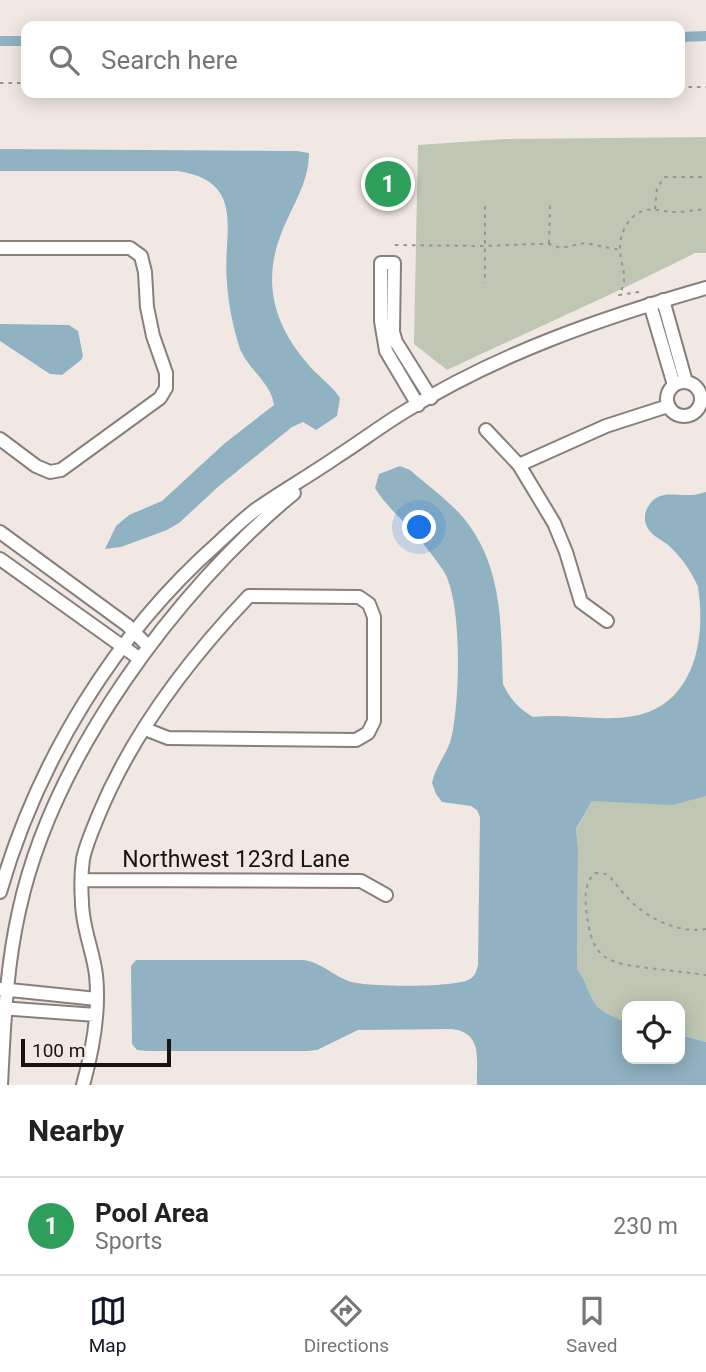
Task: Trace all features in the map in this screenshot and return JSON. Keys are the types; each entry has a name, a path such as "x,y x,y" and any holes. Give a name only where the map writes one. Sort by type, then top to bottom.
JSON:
{"street":[{"path":"0,248 130,248 141,256 153,336 166,373 166,388 160,398 61,470 50,472 36,466 0,439"},
{"path":"418,405 386,351 381,321 387,263 396,342 430,398"},
{"path":"0,892 12,849 61,740 134,632 184,573 257,509 418,405 525,349 588,324 706,288"},
{"path":"663,300 680,384"},
{"path":"650,304 680,384"},
{"path":"680,384 695,386 703,394 700,407 687,417 676,414 668,406 668,394 680,384"},
{"path":"519,466 606,426 668,406"},
{"path":"486,430 519,466 554,523 581,602 607,621"},
{"path":"1,1085 2,1008 19,911 34,858 82,749 140,659 219,563 264,518 340,455"},
{"path":"0,532 134,632 149,647"},
{"path":"0,559 140,659"},
{"path":"83,1085 95,1036 97,999 96,974 82,906 83,859 107,794 145,729 162,700 195,655 249,596 359,597 369,604 374,617 374,721 368,733 356,740 168,738 145,729"},
{"name":"Northwest 123rd Lane","path":"82,880 361,881 386,895"},
{"path":"4,989 97,999"},
{"path":"2,1008 96,1015"}],"path":[{"path":"0,83 21,83"},
{"path":"685,87 706,87"},
{"path":"654,210 657,188 665,177 706,177"},
{"path":"549,244 550,205"},
{"path":"485,206 485,283"},
{"path":"639,292 619,295 625,282 620,250 625,226 639,213 654,210 673,212 706,209"},
{"path":"395,244 549,244 561,248 585,243 620,250"},
{"path":"706,929 683,929 662,922 633,903 606,874 595,873 589,880 586,902 589,928 594,945 604,957 624,965 706,975"}],"green space":[{"path":"706,137 706,253 695,253 447,370 414,344 418,145 505,139"},
{"path":"706,796 706,1042 685,1036 685,1001 622,1001 622,1020 599,1008 577,969 576,830 592,801"}],"water":[{"path":"0,149 309,153 304,182 277,247 272,283 278,316 295,348 340,398 337,416 316,430 303,422 292,427 219,486 179,523 167,530 121,547 105,549 116,526 129,515 162,501 225,443 274,405 268,389 242,354 235,331 227,282 227,213 223,198 214,186 200,177 178,171 0,171"},
{"path":"376,178 400,178 404,187 400,190 377,191 372,185"},
{"path":"0,324 69,325 78,331 83,356 62,375 50,374 0,341"},
{"path":"400,466 410,470 441,496 469,525 480,543 494,581 502,642 503,684 515,703 533,717 613,718 639,715 658,708 673,696 684,682 698,646 698,587 676,553 649,530 645,514 652,501 661,496 706,492 706,796 672,805 592,801 576,829 577,969 596,1005 622,1020 622,1064 685,1064 685,1036 706,1042 706,1085 477,1085 474,1042 469,1036 452,1029 358,1030 317,1050 307,1051 147,1051 137,1050 132,1044 131,966 136,960 304,960 352,982 394,986 462,982 476,973 480,817 477,810 471,806 442,802 432,783 449,745 454,723 458,653 454,604 443,570 375,488 379,474"}],"waterway":[{"path":"685,37 706,36"},
{"path":"0,41 21,41"}],"place":[{"name":"Pool Area","path":"388,184"}]}
